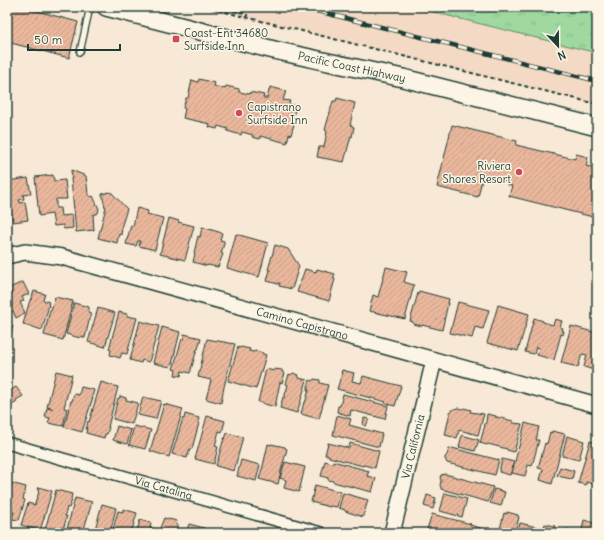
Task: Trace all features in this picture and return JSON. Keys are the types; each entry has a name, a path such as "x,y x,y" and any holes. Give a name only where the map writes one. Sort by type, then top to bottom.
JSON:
{"main road":[{"name":"Pacific Coast Highway","path":"106,7 274,50 403,78 597,127"},
{"name":"Camino Capistrano","path":"7,256 25,252 62,257 597,405"},
{"name":"Via California","path":"392,533 434,360"}],"street":[{"name":"Via Catalina","path":"7,443 321,533"}],"lane":[{"path":"80,52 90,7"}],"path":[{"path":"206,7 597,104"},
{"path":"220,7 247,16"}],"shaded area":[{"path":"205,7 413,7 597,53 597,104"}],"green space":[{"path":"413,7 597,7 597,53"}],"building":[{"path":"7,7 22,7 78,22 69,58 7,42"},
{"name":"Capistrano Surfside Inn","path":"199,79 215,83 214,86 225,89 226,86 239,89 239,92 250,94 250,92 264,95 263,98 267,98 270,87 286,91 283,100 290,101 289,104 296,106 292,123 294,124 291,135 289,134 287,143 260,136 260,139 242,132 241,135 227,131 228,129 218,126 217,129 209,127 210,124 183,118 185,109 183,108 186,98 188,98 192,80 198,82"},
{"path":"337,98 355,103 350,125 354,127 344,162 317,157 319,147 324,147 327,131 325,130 333,101 336,101"},
{"name":"Riviera Shores Resort","path":"452,125 517,141 516,145 575,159 576,154 588,157 586,166 597,168 597,218 509,196 512,186 507,185 508,182 483,175 478,197 437,187"},
{"path":"71,170 86,176 88,194 90,197 93,196 99,209 98,213 93,215 94,230 76,232"},
{"path":"53,175 54,181 65,180 67,199 56,199 56,208 60,208 61,216 72,215 73,228 64,229 63,225 54,226 52,214 39,216 35,177"},
{"path":"28,178 31,194 23,195 24,199 19,200 20,203 25,202 28,220 13,222 7,181"},
{"path":"109,192 112,193 127,209 121,228 121,235 119,234 117,243 98,238 106,207 102,194"},
{"path":"137,208 148,211 147,214 163,218 155,250 139,246 140,241 138,241 136,246 126,244 131,225 133,226"},
{"path":"169,218 194,226 185,260 160,254"},
{"path":"202,227 222,233 220,240 224,241 221,253 223,254 218,267 193,262 198,236 200,237"},
{"path":"236,234 268,243 259,277 227,268"},
{"path":"275,245 288,249 299,266 292,289 279,286 280,283 278,284 267,281 270,270 268,270"},
{"path":"386,267 407,272 404,282 414,285 405,319 369,311 373,295 378,297"},
{"path":"305,269 316,272 317,269 335,274 329,301 297,292"},
{"path":"23,282 29,294 22,297 24,301 20,302 25,313 16,318 13,311 7,314 7,296 12,294 9,288"},
{"path":"34,291 45,294 43,300 49,302 42,330 23,324"},
{"path":"419,291 449,299 442,330 413,324 413,322 410,321"},
{"path":"55,297 73,301 63,340 44,335"},
{"path":"458,302 489,310 483,329 475,327 472,338 450,333"},
{"path":"74,303 89,307 88,312 91,313 85,338 66,334"},
{"path":"498,305 529,314 518,351 487,343"},
{"path":"98,308 115,313 105,347 88,342"},
{"path":"119,312 127,314 127,316 137,318 127,354 122,353 120,358 110,355 111,350 109,349"},
{"path":"534,318 553,325 555,319 562,321 560,327 563,328 562,331 564,331 563,335 561,334 554,360 537,355 539,348 536,347 534,354 525,352"},
{"path":"140,321 159,326 149,362 142,360 141,363 130,360"},
{"path":"7,325 13,326 8,345 7,345"},
{"path":"571,326 597,333 597,358 594,370 584,367 587,355 582,354 578,367 561,363"},
{"path":"162,327 180,332 170,367 153,363"},
{"path":"184,334 201,338 190,373 182,371 181,376 175,375 176,370 173,369"},
{"path":"207,339 235,344 221,403 206,399 211,380 198,377"},
{"path":"238,347 250,349 249,351 255,351 266,355 256,389 228,381"},
{"path":"266,369 274,371 274,369 282,370 283,373 285,373 282,383 280,382 275,407 258,402"},
{"path":"342,370 354,373 352,381 361,383 363,376 401,386 395,406 385,403 386,402 337,389"},
{"path":"56,371 72,375 64,408 67,409 63,426 48,423 50,418 45,417 47,408 52,409 47,407"},
{"path":"293,373 298,375 299,378 307,380 297,413 280,408 288,385 286,384 289,374 291,375"},
{"path":"314,379 320,380 320,383 328,385 319,419 301,414 309,390 307,390 310,380 312,381"},
{"path":"101,382 118,387 109,427 104,438 86,433 88,421 89,422"},
{"path":"16,387 23,396 7,408 7,392"},
{"path":"81,387 94,390 82,432 64,427 71,401 74,394 79,395"},
{"path":"343,394 388,406 385,419 351,410 350,416 337,412"},
{"path":"120,396 126,398 126,400 138,403 132,424 113,419 118,398 120,398"},
{"path":"143,397 161,401 156,419 138,415"},
{"path":"164,404 183,409 169,457 150,451"},
{"path":"458,408 464,408 471,410 470,412 484,414 478,435 459,430 457,438 445,435 450,412"},
{"path":"185,414 199,418 192,449 190,449 187,458 172,454"},
{"path":"487,414 496,416 496,418 513,421 513,423 522,424 514,452 480,443"},
{"path":"337,415 351,419 349,425 382,434 379,447 333,435"},
{"path":"207,416 225,421 222,432 219,431 215,446 218,447 214,464 195,459"},
{"path":"364,418 369,419 366,426 363,425"},
{"path":"525,423 539,427 536,440 539,440 532,466 528,465 525,476 512,473"},
{"path":"117,426 131,430 127,444 113,440"},
{"path":"134,426 151,430 145,449 129,445"},
{"path":"552,431 565,434 552,484 540,480 543,469 538,468 545,443 547,444 550,432 552,433"},
{"path":"227,433 243,437 234,471 216,466 224,438 225,439"},
{"path":"462,435 479,440 475,451 459,447"},
{"path":"567,436 584,441 579,460 562,456"},
{"path":"590,441 597,443 597,485 586,482 586,485 578,483"},
{"path":"328,443 349,448 350,443 379,451 375,468 325,455"},
{"path":"268,444 285,447 287,449 278,484 259,479"},
{"path":"452,448 499,460 495,475 447,463 445,457 449,449"},
{"path":"502,459 514,462 510,475 499,472"},
{"path":"241,460 260,465 256,481 237,476"},
{"path":"325,461 332,463 333,461 369,471 367,476 376,478 372,492 333,482 328,480 328,478 321,476"},
{"path":"285,462 305,467 299,492 284,488 286,480 280,478"},
{"path":"560,467 574,471 572,479 557,476"},
{"path":"445,474 493,487 488,502 441,489 440,478 441,475"},
{"path":"11,483 26,487 23,499 25,500 19,520 12,519 14,512 7,510 7,491 9,491"},
{"path":"315,485 341,492 337,507 330,507 311,502"},
{"path":"39,487 52,491 40,531 21,525 28,503 35,505"},
{"path":"494,489 505,492 501,506 490,503"},
{"path":"56,490 72,494 72,500 69,508 67,507 65,516 67,516 62,533 45,530"},
{"path":"343,493 368,500 363,517 339,508"},
{"path":"445,493 467,499 462,517 440,511"},
{"path":"427,495 436,498 433,509 424,506"},
{"path":"597,496 597,508 594,507"},
{"path":"75,498 92,502 83,533 67,529"},
{"path":"102,504 116,508 110,533 94,533"},
{"path":"123,509 137,513 131,533 113,529 118,511 123,512"},
{"path":"507,512 518,515 519,517 515,533 500,529 504,513 507,514"},
{"path":"432,514 471,524 470,525 484,529 483,532 486,533 426,532"},
{"path":"164,518 177,521 176,525 178,526 175,533 158,533"},
{"path":"140,520 151,523 150,528 156,529 155,533 139,533 139,531 137,531"},
{"path":"584,520 597,524 597,533 584,533 582,530"},
{"path":"520,523 541,528 539,533 518,533"},
{"path":"189,524 204,528 203,533 186,533"},
{"path":"545,524 555,526 554,530 562,533 541,533"},
{"path":"567,529 576,532 576,533 566,533"}],"railway":[{"path":"301,7 597,81"}],"place":[{"name":"Coast-Ent 34680 Surfside Inn","path":"176,39"},
{"name":"Capistrano Surfside Inn","path":"239,113"},
{"name":"Riviera Shores Resort","path":"519,172"}]}
